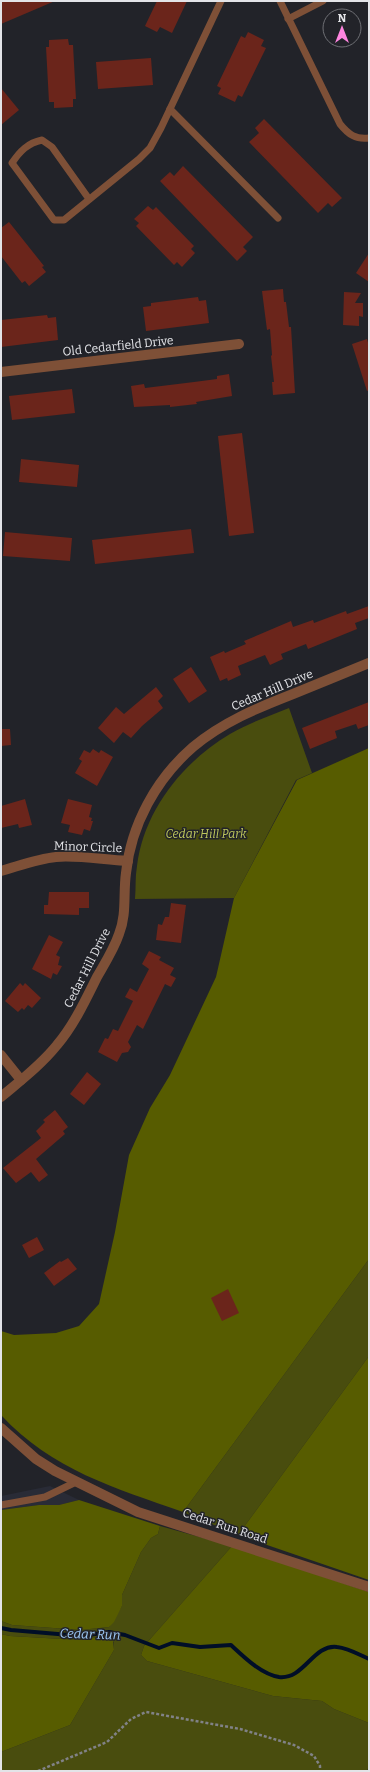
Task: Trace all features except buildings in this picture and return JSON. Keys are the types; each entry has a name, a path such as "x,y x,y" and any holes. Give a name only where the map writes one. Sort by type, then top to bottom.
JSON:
{"street":[{"name":"Old Cedarfield Drive","path":"1,372 239,344"},
{"name":"Cedar Hill Drive","path":"1,1097 42,1062 62,1039 76,1018 115,943 120,933 124,914 126,873 136,827 151,798 168,773 192,748 224,724 247,713 369,663"},
{"name":"Minor Circle","path":"1,871 32,862 68,857 128,861"},
{"path":"1,1055 21,1080"},
{"name":"Cedar Run Road","path":"1,1428 36,1459 76,1482 138,1512 369,1587"}],"lane":[{"path":"89,199 52,148 42,140 20,150 12,163 54,220 64,220 139,159 150,148 221,1"},
{"path":"280,1 340,124 348,133 355,137 361,139 369,138"},
{"path":"288,19 323,1"},
{"path":"170,109 278,218"},
{"path":"1,1505 45,1497 76,1482"}],"path":[{"path":"38,1771 107,1742 131,1720 146,1712 240,1729 294,1745 314,1756 320,1766 320,1771"}],"shaded area":[{"path":"369,748 369,1259 183,1512 109,1485 63,1464 41,1450 1,1415 1,1331 14,1335 56,1333 79,1326 99,1304 115,1232 129,1155 150,1108 170,1075 216,977 234,898 297,780"},
{"path":"369,1356 369,1580 238,1535"},
{"path":"50,1486 79,1500 59,1505 39,1505 1,1510 1,1496"},
{"path":"79,1500 160,1526 158,1534 151,1538 141,1552 122,1595 122,1606 114,1622 109,1627 81,1630 12,1625 1,1621 1,1510 39,1505 59,1505"},
{"path":"232,1546 369,1592 369,1723 334,1709 322,1701 273,1696 147,1661 141,1655 144,1646"},
{"path":"1,1634 10,1636 80,1640 106,1636 113,1638 114,1650 70,1725 1,1752"}],"green space":[{"name":"Cedar Hill Park","path":"289,708 312,773 296,780 234,898 135,899 136,870 141,845 157,807 168,790 182,773 213,745 244,726"},
{"path":"369,1259 369,1356 238,1535 183,1512"},
{"path":"160,1526 232,1546 144,1646 141,1655 147,1661 273,1696 322,1701 334,1709 369,1723 369,1766 367,1771 1,1771 1,1752 70,1725 114,1650 114,1642 106,1636 80,1640 10,1636 1,1634 1,1621 12,1625 81,1630 109,1627 122,1606 122,1595 141,1552 151,1538 158,1534"}],"waterway":[{"name":"Cedar Run","path":"1,1628 81,1636 109,1632 125,1635 159,1648 172,1643 200,1647 231,1645 259,1669 279,1677 288,1676 295,1673 321,1651 329,1648 337,1647 345,1649 369,1659"}]}
